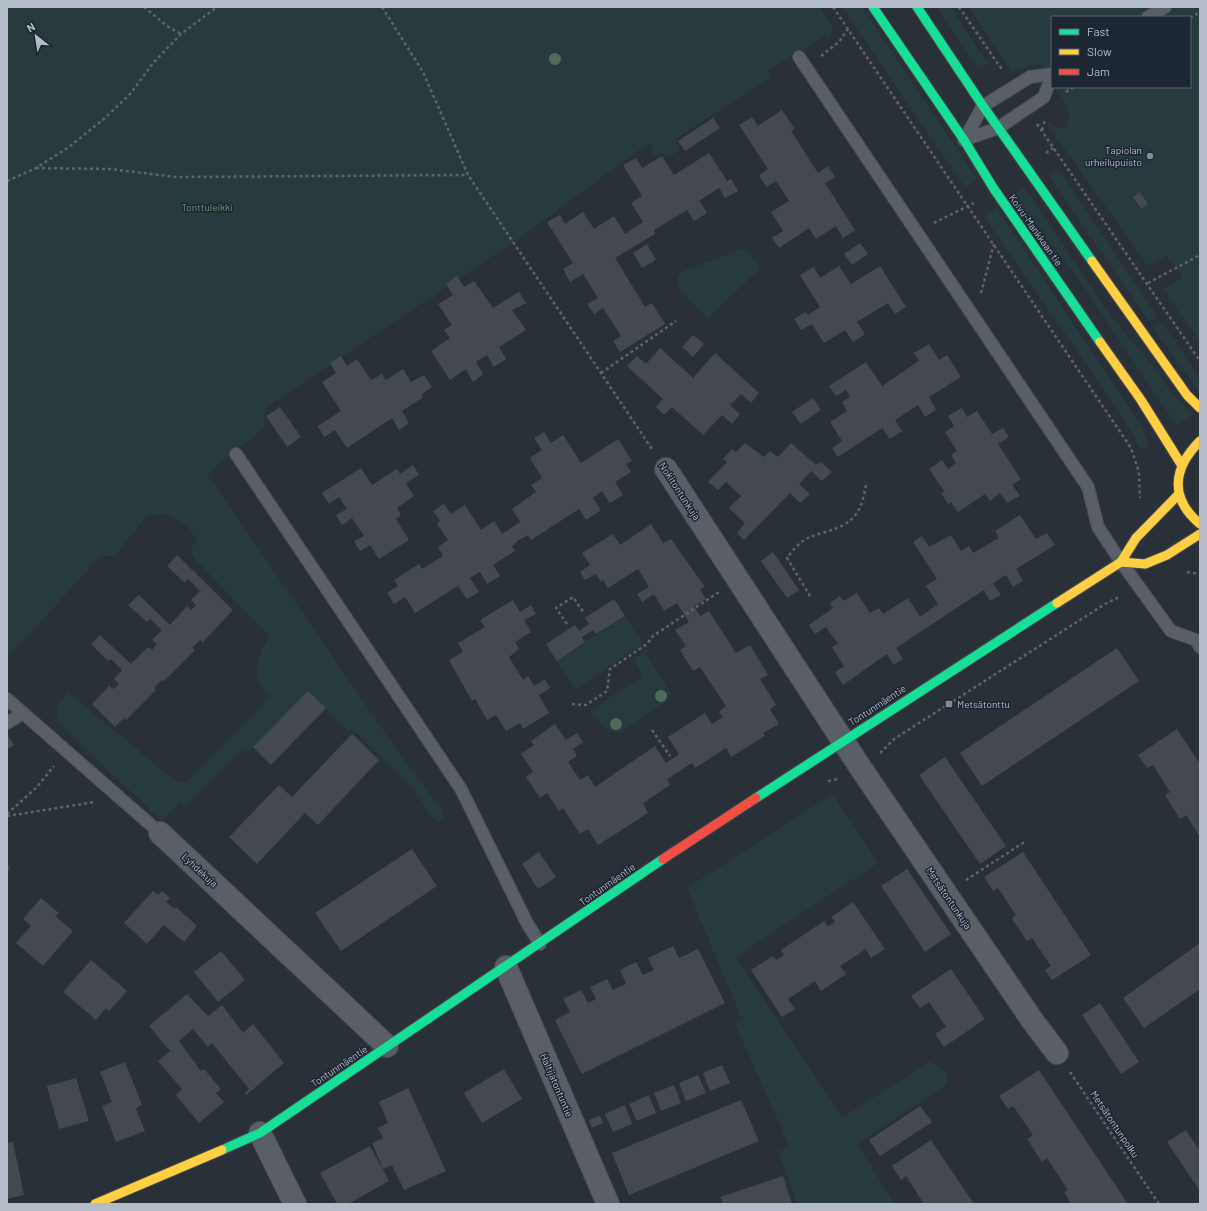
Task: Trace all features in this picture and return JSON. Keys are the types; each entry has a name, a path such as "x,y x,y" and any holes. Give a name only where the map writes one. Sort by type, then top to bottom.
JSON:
{"street":[{"name":"Koivu-Mankkaan tie","path":"873,7 964,140 994,189 1141,400 1181,464"},
{"path":"917,7 998,128 1187,395 1200,408"},
{"path":"1200,441 1186,455 1181,464 1177,479 1179,494 1183,505 1190,515 1200,524"},
{"name":"Nokitontunkuja","path":"666,469 843,741"},
{"name":"Tontunmäentie","path":"95,1204 124,1193 260,1133 674,852 1121,562 1136,538 1179,494"},
{"path":"1121,562 1145,564 1167,555 1200,534"},
{"name":"Metsätontunkuja","path":"843,741 1032,1020 1058,1053"},
{"name":"Lyhdekuja","path":"160,833 387,1046"},
{"name":"Haltijatontuntie","path":"506,967 608,1204"},
{"path":"260,1133 295,1204"}],"lane":[{"path":"1150,16 1165,7"},
{"path":"802,62 1088,487 1098,527 1121,562 1171,631 1196,640 1200,647"},
{"path":"964,140 983,106 1030,77 1051,74"},
{"path":"964,140 998,128 1044,97 1051,77"},
{"path":"236,454 461,789 527,923 540,944"},
{"name":"Lyhdekuja","path":"7,699 160,833"},
{"path":"7,723 23,713"}],"path":[{"path":"144,7 167,26 181,34"},
{"path":"7,181 36,168 69,147 105,118 132,93 153,63 181,34 217,7"},
{"name":"Nokitontunkuja","path":"382,7 423,72 468,175 666,469"},
{"path":"833,7 1131,448 1139,472 1141,507 1150,525"},
{"path":"959,7 1013,87"},
{"path":"1191,17 1200,12"},
{"path":"802,62 831,49 839,42 848,28"},
{"path":"1027,108 1200,360"},
{"path":"36,168 110,169 176,177 468,175"},
{"path":"914,227 935,223 969,207"},
{"path":"975,319 985,273 994,244"},
{"path":"1148,283 1200,255"},
{"path":"601,373 676,321"},
{"path":"810,596 787,558 796,547 809,538 833,530 855,516 861,506 867,482"},
{"path":"1167,555 1177,571 1200,574"},
{"path":"572,704 586,705 607,691 610,669 647,644 653,636 737,579"},
{"path":"567,624 556,608 573,597 584,612"},
{"path":"652,730 670,756"},
{"path":"7,815 37,787 66,750"},
{"path":"7,815 121,798"},
{"path":"963,882 1026,841"},
{"name":"Metsätontunpolku","path":"1058,1053 1159,1204"}],"green space":[{"name":"Tonttuleikki","path":"7,7 820,7 833,27 830,40 826,35 768,71 770,77 677,138 675,142 680,150 667,158 663,154 653,156 651,143 643,147 521,237 265,408 266,411 263,414 265,428 207,474 394,746 441,809 444,816 438,823 429,813 416,792 356,732 347,730 308,692 253,747 245,753 241,750 185,807 180,802 162,821 57,722 58,705 68,692 174,780 186,783 271,696 264,690 260,683 257,668 261,652 270,637 195,559 190,551 197,540 186,524 166,514 147,516 115,556 100,556 27,637 7,656"},
{"path":"842,7 862,7 977,179 965,187"},
{"path":"936,7 951,7 979,51 989,62 981,68 974,62"},
{"name":"Tapiolan urheilupuisto","path":"968,7 1200,7 1200,343 1163,289 1183,277 1166,254 1164,257 1148,266 1047,124 1049,122 1055,127 1065,128 1068,122 1069,117 1067,107 1056,88 1191,88 1191,16 1051,16 1051,81 1039,63 1012,72"},
{"path":"1056,169 1060,171 1157,316 1149,322 1048,174"},
{"path":"1024,187 1109,314 1154,367 1173,395 1192,415 1177,426 1082,284 1013,195"},
{"path":"997,208 1141,426 1150,446 1141,449 1119,411 985,218 987,214"},
{"path":"746,248 760,268 708,319 680,289 678,276 683,271"},
{"path":"1161,321 1200,379 1200,394 1152,326"},
{"path":"625,616 643,644 576,689 557,661"},
{"path":"645,652 671,694 667,701 620,733 610,731 603,727 592,712 607,699 644,676 633,659"},
{"path":"833,794 878,863 736,957 842,1118 930,1061 946,1072 947,1084 857,1144 895,1204 798,1204 778,1152 790,1147 735,1024 742,1020 687,888"}],"building":[{"path":"782,110 795,129 791,131 818,173 828,166 835,177 825,183 855,230 843,238 836,226 816,239 809,228 779,248 772,238 783,231 771,212 789,201 776,181 766,187 759,175 768,169 739,125 752,117 758,126"},
{"path":"713,118 720,128 685,151 678,141"},
{"path":"709,153 727,181 731,179 738,191 725,198 719,188 699,201 707,213 694,221 687,210 654,230 655,234 615,258 645,307 652,303 665,324 620,352 613,341 621,336 603,308 594,314 587,304 598,298 583,274 570,282 563,269 573,263 547,222 560,215 565,224 583,212 594,229 614,216 625,234 643,222 631,203 642,196 623,165 636,158 642,168 662,156 674,175"},
{"path":"1140,192 1148,204 1141,209 1133,197"},
{"path":"860,243 868,254 852,265 844,254"},
{"path":"647,244 656,260 642,268 633,253"},
{"path":"839,266 851,284 880,266 906,307 895,314 888,303 857,322 865,334 853,342 845,330 824,343 812,324 801,330 794,319 806,312 808,315 820,307 800,275 814,267 820,278"},
{"path":"457,276 464,287 474,281 493,308 519,292 526,303 512,310 526,330 499,347 506,359 494,367 487,355 476,362 483,374 473,382 466,369 450,380 431,351 450,338 444,330 452,325 438,304 453,295 446,284"},
{"path":"693,335 704,344 693,357 682,347"},
{"path":"929,344 939,360 947,355 961,377 929,397 936,410 925,417 918,405 895,420 902,431 890,439 882,428 838,457 832,448 842,441 830,422 847,411 842,402 850,397 846,390 836,396 829,386 866,362 882,386 919,361 914,353"},
{"path":"660,348 693,378 715,353 759,393 751,403 741,394 730,405 740,414 732,424 722,415 703,435 672,407 664,415 656,407 663,399 627,366 637,356 646,364"},
{"path":"341,356 347,366 357,359 371,380 382,374 386,380 403,369 411,382 424,375 432,387 422,394 422,398 402,411 409,423 399,430 392,418 347,448 335,430 324,437 318,426 341,411 322,382 336,373 330,363"},
{"path":"813,398 821,410 801,424 792,412"},
{"path":"280,407 301,437 287,447 266,416"},
{"path":"962,408 967,417 977,411 992,434 1003,428 1009,437 998,444 1021,479 1012,485 1020,496 1007,503 1000,493 990,501 985,494 958,512 951,502 948,504 941,493 945,492 929,469 942,460 948,469 956,463 951,455 957,451 945,432 954,426 948,416"},
{"path":"544,432 551,443 563,435 581,463 618,439 632,461 626,464 631,472 615,482 623,495 610,503 602,491 593,498 601,510 586,520 579,509 531,540 528,535 519,540 512,546 515,551 493,565 500,576 487,584 480,572 470,578 479,592 467,599 458,586 415,613 405,597 394,604 387,593 398,586 394,580 419,564 422,569 443,556 438,547 448,540 437,524 440,521 433,511 444,504 451,514 465,505 481,530 494,521 502,534 520,522 512,509 536,492 531,485 542,478 530,458 542,450 534,438"},
{"path":"745,443 764,457 770,451 778,457 791,443 816,465 821,462 832,472 822,481 811,471 799,484 810,494 800,503 790,493 744,540 737,533 745,523 729,508 741,496 726,482 718,490 708,482 727,462 723,459 732,449 736,452"},
{"path":"413,465 419,475 406,483 414,496 397,508 401,515 396,519 409,540 379,559 370,545 360,551 354,541 364,536 352,518 342,525 336,515 347,509 339,497 329,504 322,493 361,468 372,485 397,469 400,474"},
{"path":"1020,515 1036,539 1047,533 1055,545 1016,569 1023,581 1013,587 1006,575 993,583 1001,595 990,601 984,590 896,648 903,659 894,665 887,654 843,685 835,672 844,666 832,647 838,644 826,627 815,634 809,625 833,608 830,603 840,596 843,601 857,593 870,613 879,608 883,614 908,598 920,617 938,604 926,586 937,579 913,542 922,536 929,547 951,535 961,551 969,546 973,553 999,538 995,531"},
{"path":"651,524 663,543 671,539 705,587 700,589 706,599 694,606 700,616 709,611 736,653 750,645 768,675 760,679 776,705 770,709 779,724 763,733 765,736 731,757 726,748 695,768 692,763 667,779 670,785 643,803 648,813 598,845 588,829 580,834 563,808 559,811 547,793 540,798 526,777 533,772 521,754 534,745 531,741 555,724 566,740 577,733 583,742 573,749 577,756 568,762 580,780 588,775 595,787 655,746 666,763 679,754 668,737 705,713 712,724 723,717 719,712 726,706 700,667 693,671 680,650 686,646 675,630 689,622 677,603 664,611 654,594 642,602 637,594 649,587 638,569 608,588 603,580 601,582 596,574 585,580 580,572 590,565 582,553 613,534 620,545"},
{"path":"773,552 799,590 787,598 761,561"},
{"path":"177,555 233,610 203,642 200,640 192,648 195,650 164,681 162,680 154,688 156,690 126,720 124,718 115,727 92,704 109,686 113,689 119,684 114,679 122,670 111,659 108,661 91,644 100,635 131,664 148,647 152,650 157,644 152,640 162,630 150,619 147,622 128,605 139,595 170,625 187,606 191,610 196,605 191,600 200,591 188,579 185,583 167,566"},
{"path":"614,599 625,616 596,634 593,630 582,637 585,642 557,661 546,644 575,625 579,631 589,624 585,618"},
{"path":"513,600 520,612 531,605 536,614 524,620 531,632 515,642 519,649 509,657 523,680 528,676 534,686 545,679 550,688 539,695 549,713 523,729 520,723 506,731 496,715 487,720 475,699 472,701 449,660 463,652 458,643 485,627 480,620"},
{"path":"1117,648 1139,681 982,786 960,753"},
{"path":"308,691 326,708 271,765 253,747"},
{"path":"1177,729 1200,764 1200,837 1186,815 1180,819 1165,795 1170,792 1153,765 1147,768 1138,755"},
{"path":"352,734 379,760 318,825 305,813 257,864 229,837 279,785 292,797"},
{"path":"9,737 14,745 7,750 7,738"},
{"path":"945,757 1006,846 980,864 919,775"},
{"path":"412,849 437,886 341,951 315,913"},
{"path":"539,852 556,877 538,889 522,864"},
{"path":"1023,852 1091,955 1052,980 1045,970 1051,966 1032,938 1027,941 1012,919 1016,915 998,888 993,891 984,877"},
{"path":"7,860 10,870 7,871"},
{"path":"907,869 951,934 925,952 881,886"},
{"path":"153,891 158,895 162,891 170,898 166,902 175,909 176,907 197,926 184,942 164,925 147,944 124,923"},
{"path":"41,898 59,913 55,916 73,931 43,966 16,943 31,926 23,919"},
{"path":"853,902 885,949 871,958 866,949 840,966 846,974 821,991 815,981 788,999 795,1009 782,1017 751,970 773,956 776,960 784,955 781,950 824,921 828,926 835,922 831,917"},
{"path":"1200,943 1200,989 1144,1028 1123,998"},
{"path":"673,946 679,958 698,949 725,1003 582,1074 555,1020 570,1012 563,999 581,990 588,1003 596,999 590,987 607,979 613,990 626,984 620,970 636,962 643,975 654,970 648,958"},
{"path":"221,951 245,980 218,1002 194,972"},
{"path":"91,960 127,991 109,1011 106,1008 96,1020 63,992"},
{"path":"951,969 985,1019 944,1047 935,1034 946,1027 929,1002 920,1008 911,996"},
{"path":"187,994 208,1016 222,1005 243,1033 253,1024 284,1063 246,1095 245,1093 249,1089 212,1043 208,1047 193,1029 179,1041 201,1071 204,1069 221,1089 216,1093 224,1102 199,1123 176,1095 182,1089 158,1061 170,1051 149,1026"},
{"path":"1100,1003 1139,1062 1121,1074 1082,1015"},
{"path":"125,1062 142,1105 136,1108 145,1131 116,1142 102,1106 112,1102 100,1072"},
{"path":"722,1065 730,1083 710,1091 703,1073"},
{"path":"504,1069 522,1099 482,1123 464,1093"},
{"path":"1039,1070 1128,1204 1071,1204 1064,1192 1068,1190 1047,1158 1042,1162 1027,1139 1033,1135 1013,1106 1008,1109 999,1096"},
{"path":"698,1075 706,1093 686,1101 679,1083"},
{"path":"76,1078 89,1121 59,1129 47,1086"},
{"path":"674,1085 681,1103 661,1111 654,1093"},
{"path":"408,1088 446,1171 404,1190 392,1165 383,1169 372,1143 383,1138 378,1128 388,1123 379,1102"},
{"path":"649,1095 656,1113 637,1121 629,1104"},
{"path":"741,1100 759,1141 629,1195 612,1153"},
{"path":"625,1105 632,1124 613,1132 605,1114"},
{"path":"920,1106 932,1122 880,1156 869,1140"},
{"path":"600,1116 603,1123 592,1128 589,1120"},
{"path":"1186,1130 1200,1151 1200,1191 1167,1142"},
{"path":"931,1140 974,1204 924,1204 906,1176 901,1180 892,1166"},
{"path":"13,1142 24,1195 7,1199 7,1143"},
{"path":"370,1146 389,1181 348,1204 337,1204 320,1173"},
{"path":"783,1176 792,1204 723,1204 720,1197"}],"traffic: fast":[{"path":"873,7 964,140 994,189 1100,342"},
{"path":"917,7 983,106 1092,261"},
{"path":"756,798 1057,603"},
{"path":"222,1150 260,1133 663,859"}],"traffic: slow":[{"path":"1092,261 1187,395 1200,408"},
{"path":"1100,342 1141,400 1181,464"},
{"path":"1200,441 1184,462 1178,483 1179,493 1183,504 1200,524"},
{"path":"1057,603 1121,562 1136,538 1179,494"},
{"path":"1121,562 1145,564 1167,555 1200,534"},
{"path":"95,1204 222,1150"}],"traffic: jam":[{"path":"663,859 756,798"}],"place":[{"name":"Tapiolan urheilupuisto","path":"1150,156"},
{"name":"Metsätonttu","path":"949,704"}]}
